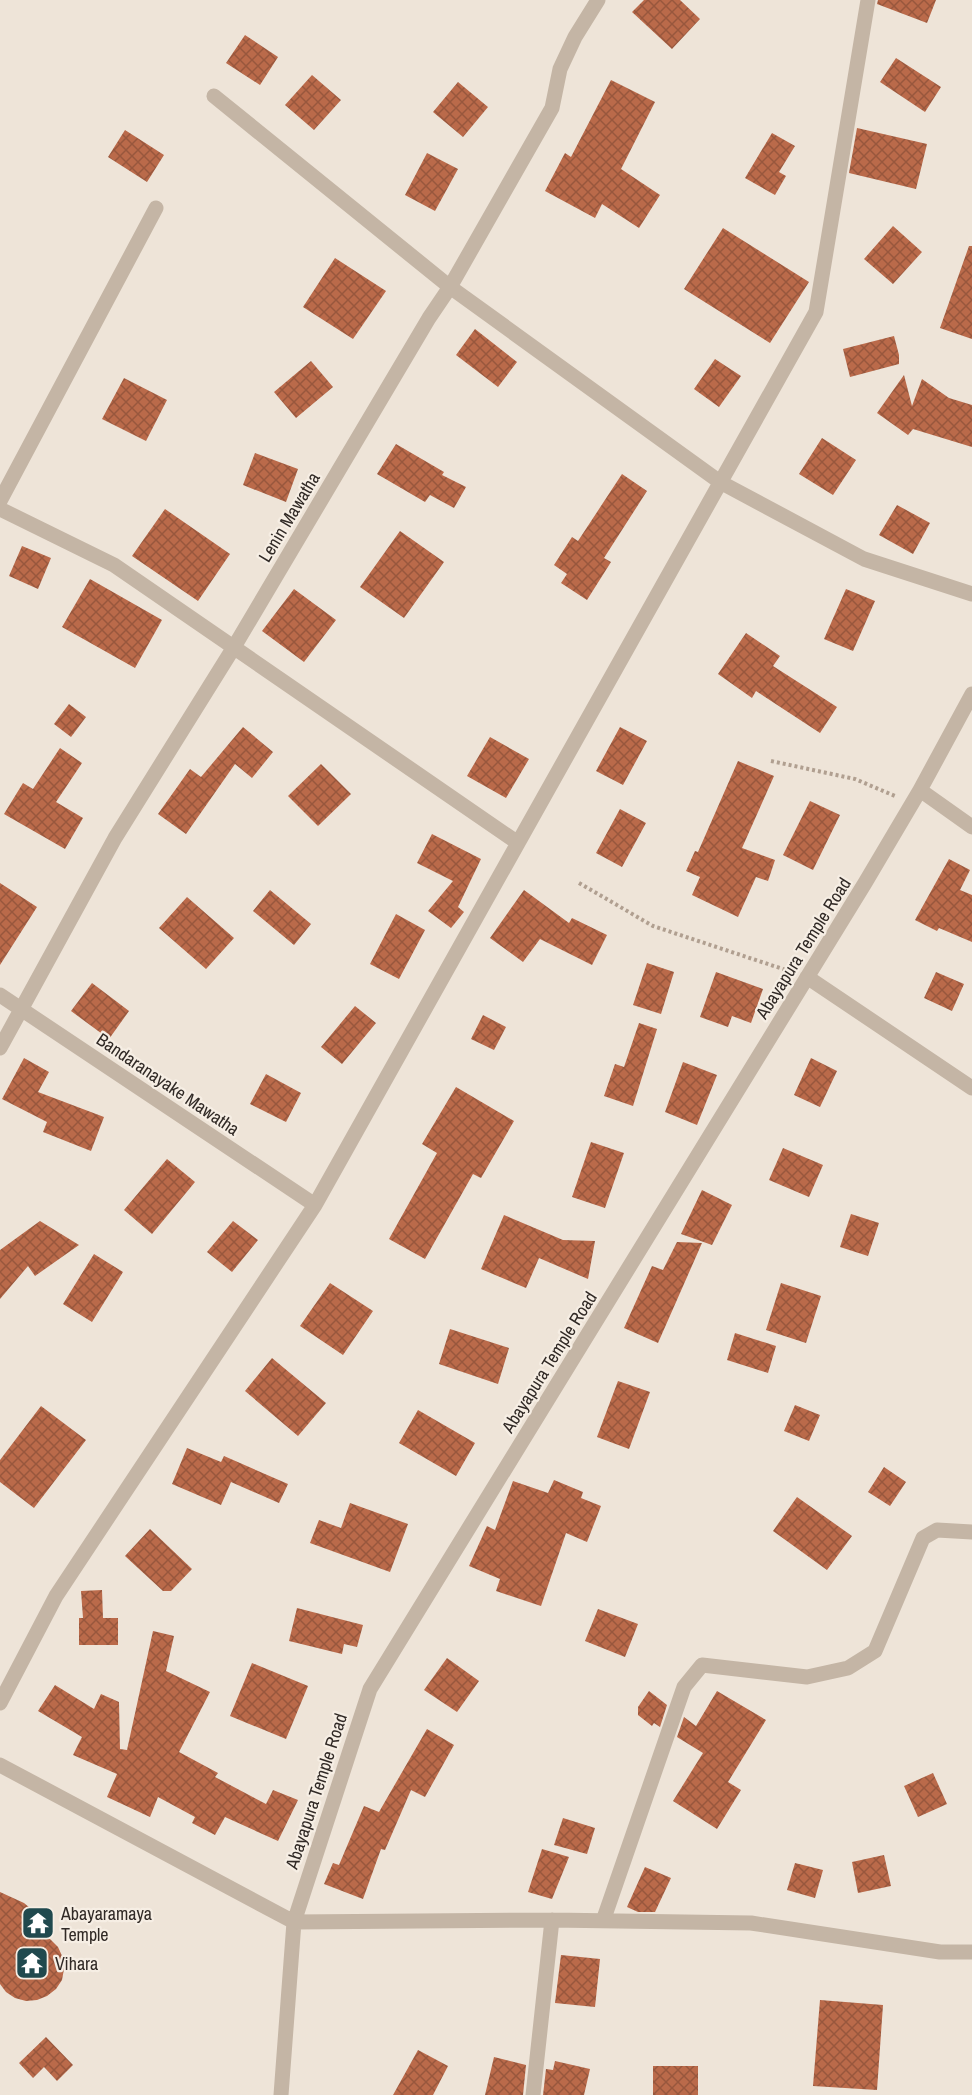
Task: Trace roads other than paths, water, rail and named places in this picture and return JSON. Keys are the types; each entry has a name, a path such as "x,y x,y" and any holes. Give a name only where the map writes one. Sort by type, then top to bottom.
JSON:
{"street":[{"name":"Lenin Mawatha","path":"0,1048 115,838 234,647 429,318 450,287 552,108 560,69 575,37 598,0"},
{"path":"0,1703 56,1596 315,1205 816,312 868,0"},
{"path":"214,96 450,287 720,482 864,560 972,594"},
{"path":"0,501 156,208"},
{"path":"0,509 114,565 518,843"},
{"name":"Abayapura Temple Road","path":"281,2095 294,1922 370,1689 916,797 972,694"},
{"path":"916,797 972,827"},
{"path":"807,977 972,1088"},
{"name":"Bandaranayake Mawatha","path":"0,995 315,1205"},
{"path":"603,1921 684,1687 702,1665 807,1677 848,1668 875,1651 923,1538 937,1530 972,1532"},
{"path":"0,1765 294,1922 552,1920 752,1923 940,1953 972,1953"},
{"path":"533,2095 552,1920"}],"place":[{"name":"Abayaramaya Temple","path":"38,1923"},
{"name":"Vihara","path":"32,1963"}]}
